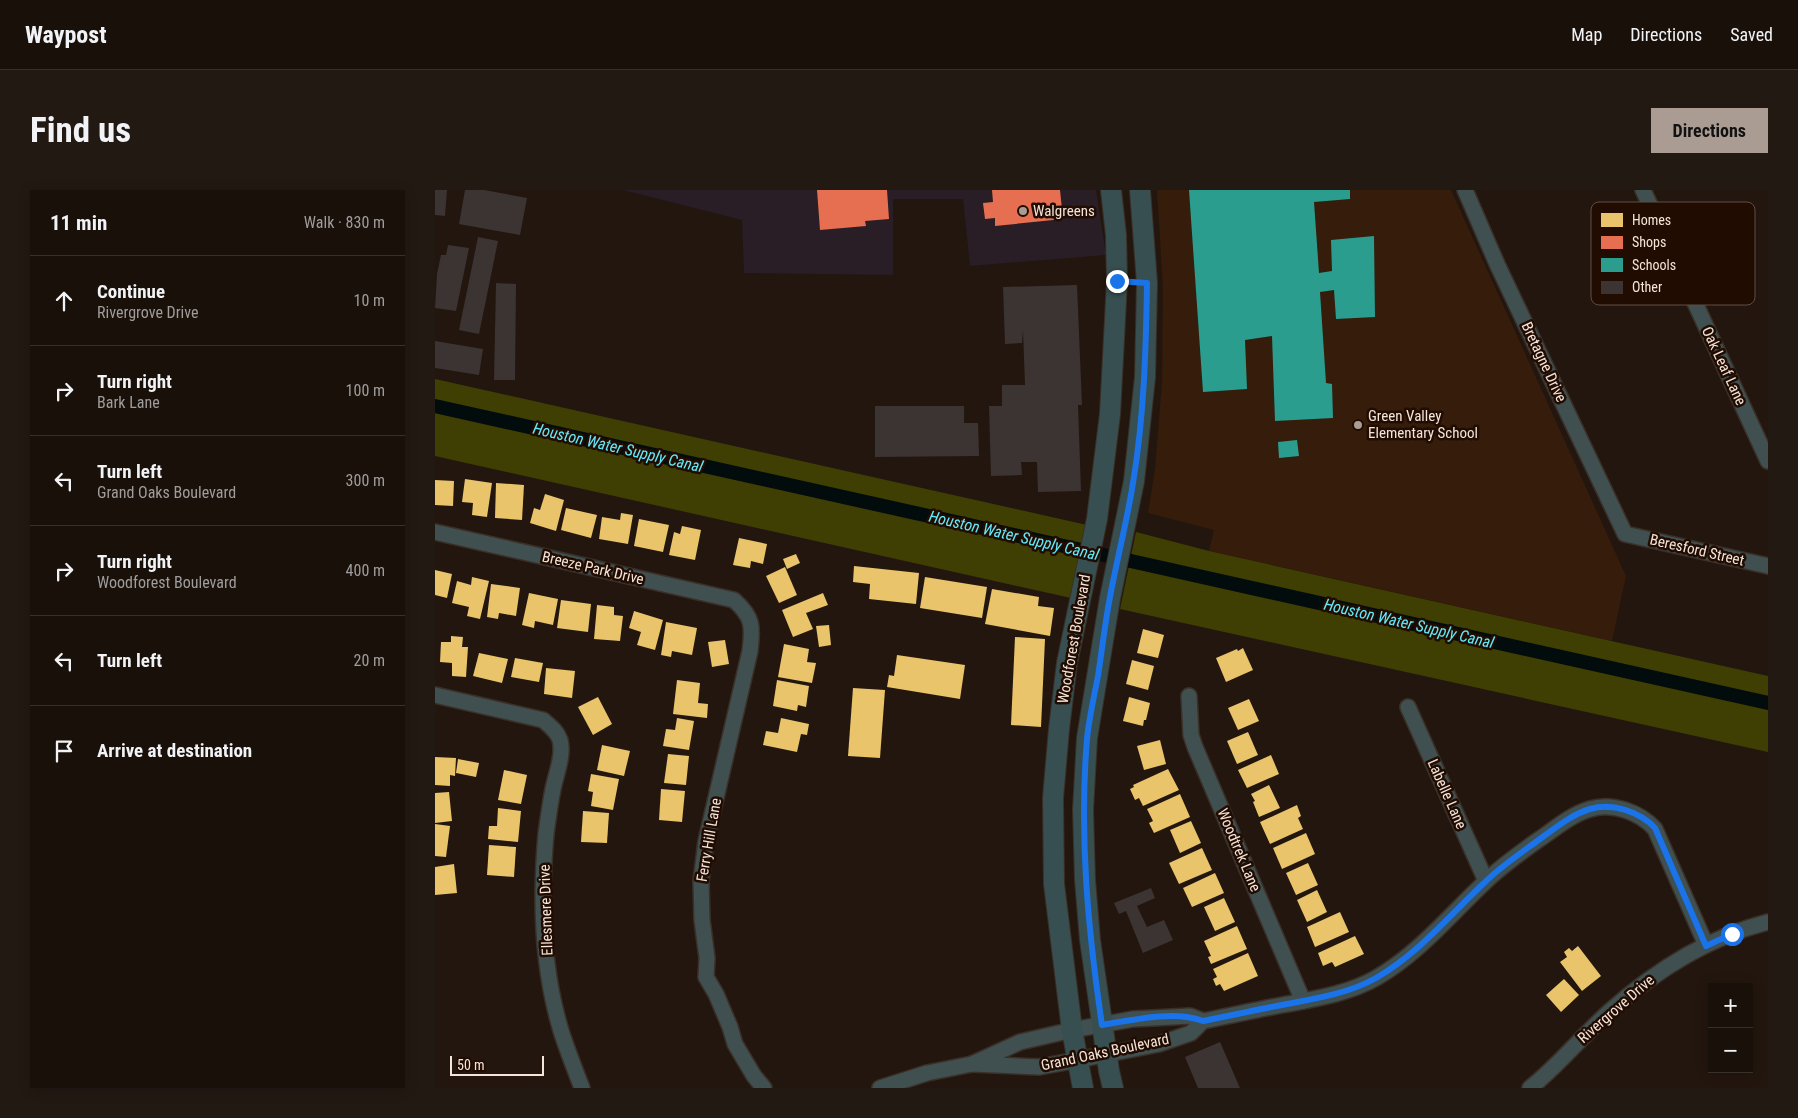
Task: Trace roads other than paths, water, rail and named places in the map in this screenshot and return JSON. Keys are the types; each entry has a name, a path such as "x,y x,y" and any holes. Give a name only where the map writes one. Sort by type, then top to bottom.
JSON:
{"main road":[{"name":"Woodforest Boulevard","path":"1083,1088 1072,1030 1054,884 1053,798 1067,664 1097,519 1111,414 1117,281 1116,235 1111,190"},
{"name":"Woodforest Boulevard","path":"1113,1088 1106,1054 1090,940 1085,880 1083,810 1087,738 1109,598 1126,524 1139,438 1145,377 1147,283 1140,190"},
{"path":"1117,281 1147,283"}],"street":[{"name":"Bretagne Drive","path":"1465,190 1497,264 1625,534"},
{"name":"Oak Leaf Lane","path":"1643,190 1649,202"},
{"name":"Oak Leaf Lane","path":"1696,305 1768,460"},
{"name":"Breeze Park Drive","path":"435,532 734,600 745,612"},
{"name":"Beresford Street","path":"1625,534 1768,566"},
{"name":"Ferry Hill Lane","path":"745,612 753,628 750,651 706,841 701,881 702,920 707,958 706,977 719,1002 735,1044 754,1076 764,1088"},
{"name":"Ellesmere Drive","path":"435,695 543,720 555,730 560,741 559,761 547,821 544,857 544,932 552,994 562,1035 582,1088"},
{"name":"Woodtrek Lane","path":"1189,696 1191,729 1195,747 1303,1001"},
{"name":"Labelle Lane","path":"1408,707 1486,881"},
{"name":"Grand Oaks Boulevard","path":"880,1088 927,1072 971,1064 1039,1067 1159,1044 1191,1032 1203,1021 1303,1001 1350,989 1374,979 1399,964 1413,953 1486,881 1528,848 1573,817 1600,806 1635,813 1647,820 1655,828 1706,946"},
{"name":"Rivergrove Drive","path":"1530,1088 1628,996 1655,975 1684,956 1732,934 1768,922"},
{"name":"Grand Oaks Boulevard","path":"971,1064 1020,1042 1072,1030 1133,1019 1191,1016 1203,1021"}],"waterway":[{"name":"Houston Water Supply Canal","path":"435,406 1768,703"}],"place":[{"name":"Walgreens","path":"1023,211"},
{"name":"Green Valley Elementary School","path":"1358,425"}]}
